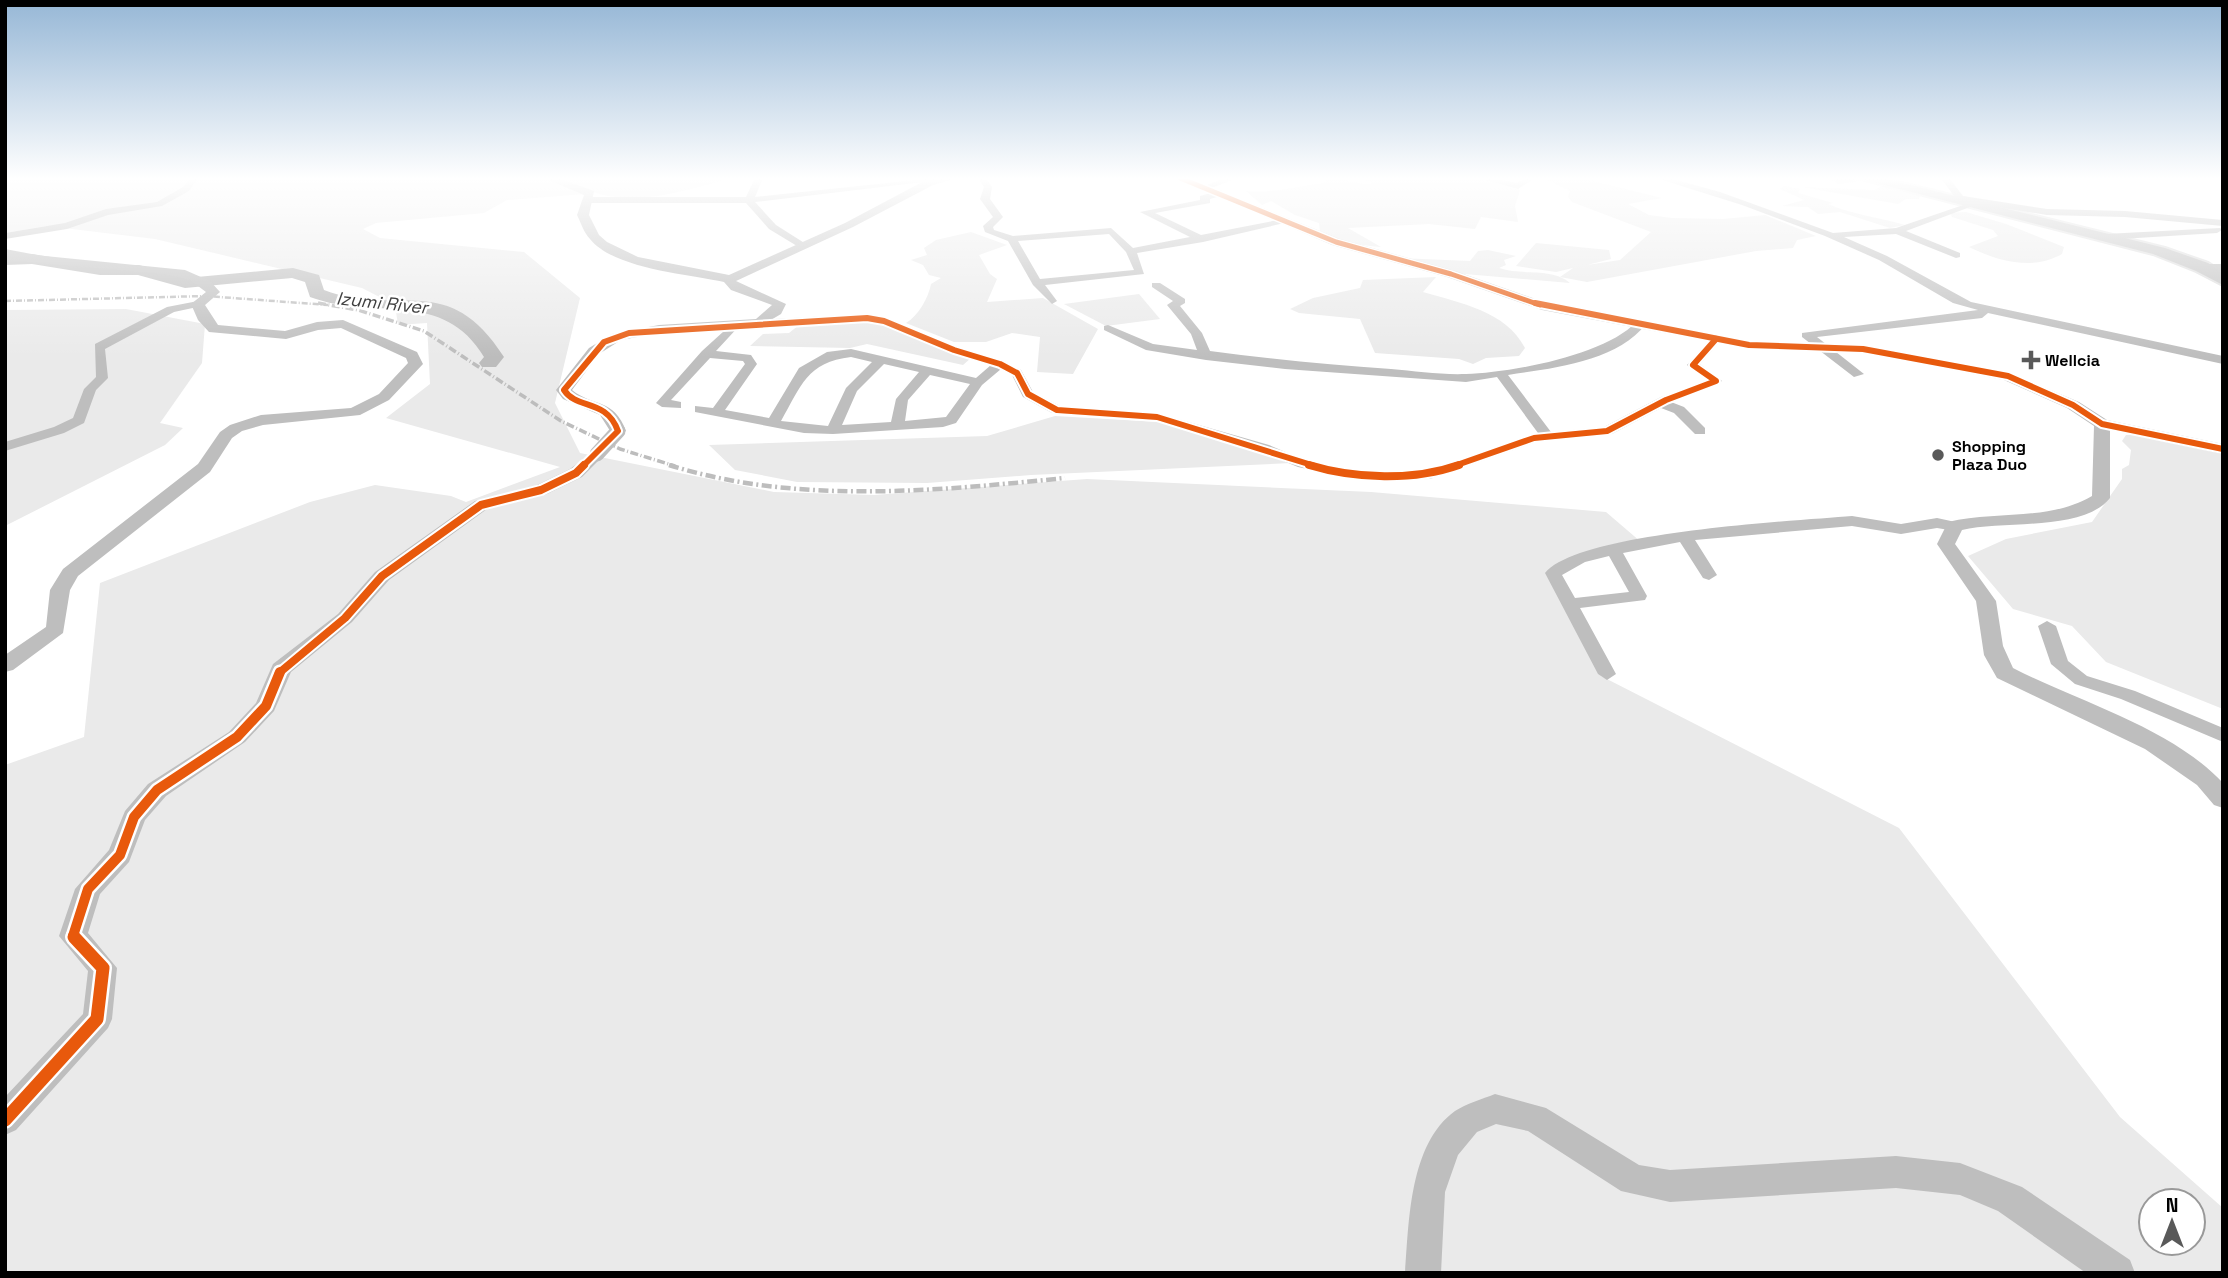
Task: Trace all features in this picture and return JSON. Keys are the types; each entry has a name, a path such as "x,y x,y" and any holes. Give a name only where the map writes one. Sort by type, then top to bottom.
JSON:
{"highway":[{"path":"2107,238 2159,251 2202,267 2223,281"}],"street":[{"path":"596,238 603,245 643,263 730,279 819,238"},
{"path":"789,238 802,246"},
{"path":"1008,238 1029,238"},
{"path":"1044,293 1140,272 1132,251 1118,238"},
{"path":"1132,251 1209,238"},
{"path":"1326,238 1451,274 1547,307 1749,345 1892,353 2008,376 2073,405 2102,424 2223,449"},
{"path":"1837,238 1886,260 1954,300 2223,360"},
{"path":"1913,238 1956,255"},
{"path":"1012,239 1044,293"},
{"path":"5,254 32,255 108,267 149,268 202,280 214,292 198,304 171,309 99,346 102,377 90,389 79,420 58,430 5,447"},
{"path":"2202,267 2223,268"},
{"path":"730,279 730,284 735,288 770,298 779,304 776,311 759,323"},
{"path":"1044,293 1153,282 1181,301 1173,305 1196,333 1206,356"},
{"path":"5,665 56,629 60,590 70,573 204,468 226,435 236,428 261,420 354,412 384,397 416,364 412,355 343,324 317,326 286,335 214,329 205,320 198,304"},
{"path":"1858,374 1806,335 1982,315 1984,308"},
{"path":"5,1120 97,1019 103,968 73,936 88,889 120,855 134,817 158,790 237,737 266,706 281,669 345,618 382,576 481,505 541,490 576,473 597,454 618,431 615,418 597,405 568,396 564,390 604,342 629,333 735,324 847,318 884,321 954,350 1000,364 1017,373 1028,394 1039,403 1057,410 1157,417 1336,473 1430,475 1508,445 1548,437 1607,431 1661,403 1716,381 1693,365 1716,339"},
{"path":"676,405 662,403 735,324"},
{"path":"1108,328 1150,347 1206,356 1382,374 1466,378 1569,361 1627,337 1640,324"},
{"path":"773,423 803,371 827,356 851,353 978,382"},
{"path":"706,354 747,358 751,364 717,412"},
{"path":"833,430 856,380 882,360"},
{"path":"699,409 773,423 833,430 951,420 978,382 1000,364"},
{"path":"897,426 902,399 927,371"},
{"path":"1500,373 1548,437"},
{"path":"1661,403 1679,410 1700,431"},
{"path":"1607,674 1553,573 1580,558 1685,537 1852,521 1902,529 1937,523 1955,526 1975,519 2065,514 2087,509 2101,498 2102,424"},
{"path":"1955,526 1946,544 1952,560 1986,603 1992,653 2005,673 2168,752 2196,769 2223,799"},
{"path":"1685,537 1709,575"},
{"path":"1570,604 1639,596 1613,551"},
{"path":"2047,626 2060,664 2081,680 2129,695 2223,736"},
{"path":"1423,1273 1428,1192 1445,1146 1466,1122 1495,1109 1535,1118 1633,1180 1670,1186 1896,1172 1960,1179 2010,1199 2117,1273"}],"shaded area":[{"path":"144,238 379,238 524,252 580,298 555,403 580,453 774,492 874,495 1087,479 1371,492 1606,512 1641,542 1547,572 1601,676 1899,828 2120,1117 2199,1187 2137,1187 2137,1257 2207,1257 2207,1194 2223,1208 2223,1273 5,1273 5,765 84,737 100,583 310,502 375,485 451,496 466,502 560,467 386,418 430,384 427,323 398,325 395,305 362,288"},
{"path":"987,238 1007,245 979,255 990,274 997,279 987,302 1043,298 1098,329 1073,374 1037,372 1040,337 1012,333 986,342 954,342 906,323 922,306 931,284 941,278 929,275 923,265 911,260 927,255 924,248 936,240"},
{"path":"1334,238 1365,238 1381,247 1365,245"},
{"path":"1645,238 1808,238 1797,240 1793,248 1756,251 1587,282 1560,277 1573,268 1556,272 1516,266 1536,243 1609,250 1611,259 1587,265 1620,260"},
{"path":"1994,238 2040,238 2064,247 2062,254 2051,259 2027,263 2003,260 1969,247"},
{"path":"1488,250 1516,256 1504,260 1506,265 1499,268 1546,273 1570,283 1453,273 1398,258 1470,261 1478,251"},
{"path":"1436,277 1423,292 1481,310 1506,325 1517,335 1525,348 1519,356 1486,358 1473,364 1459,359 1375,353 1360,319 1299,313 1290,309 1313,298 1360,288 1363,280"},
{"path":"1139,294 1160,319 1106,326 1064,304"},
{"path":"126,309 205,324 202,363 160,423 183,428 165,445 5,526 5,310"},
{"path":"859,321 888,324 971,358 963,365 867,344 850,348 750,346 763,334 789,333 799,325"},
{"path":"1055,416 1159,422 1291,463 1031,475 927,483 797,482 735,470 709,445 987,436"},
{"path":"2143,434 2223,454 2223,709 2106,662 2072,626 2013,609 1968,556 2006,539 2092,522 2122,479 2122,469 2129,465 2131,450 2122,441 2126,435"}],"waterway":[{"name":"Izumi River","path":"5,260 32,259 100,270 139,270 185,283 293,273 313,279 316,293 334,300 416,305 457,317 484,339 494,357 489,363"}],"railway":[{"path":"5,301 206,296 328,305"},
{"path":"318,303 358,310 424,331 561,421 620,449 675,466"},
{"path":"669,465 717,478 816,490 916,490 1065,478"}],"cycle path":[{"path":"1325,238 1451,274 1547,307 1749,345 1863,349 2008,376 2073,405 2102,424 2223,449"},
{"path":"5,1120 97,1019 103,968 73,936 88,889 120,855 134,817 157,790 237,737 266,706 281,669 345,618 382,576 481,505 541,490 576,473 618,431 611,416 605,411 568,396 564,390 604,342 629,333 867,318 884,321 954,350 1000,364 1017,373 1028,394 1057,410 1157,417 1336,473 1430,475 1534,438 1607,431 1666,400 1716,381 1693,365 1716,339"}],"place":[{"name":"Wellcia","path":"2031,360"},
{"name":"Shopping Plaza Duo","path":"1938,455"}]}
